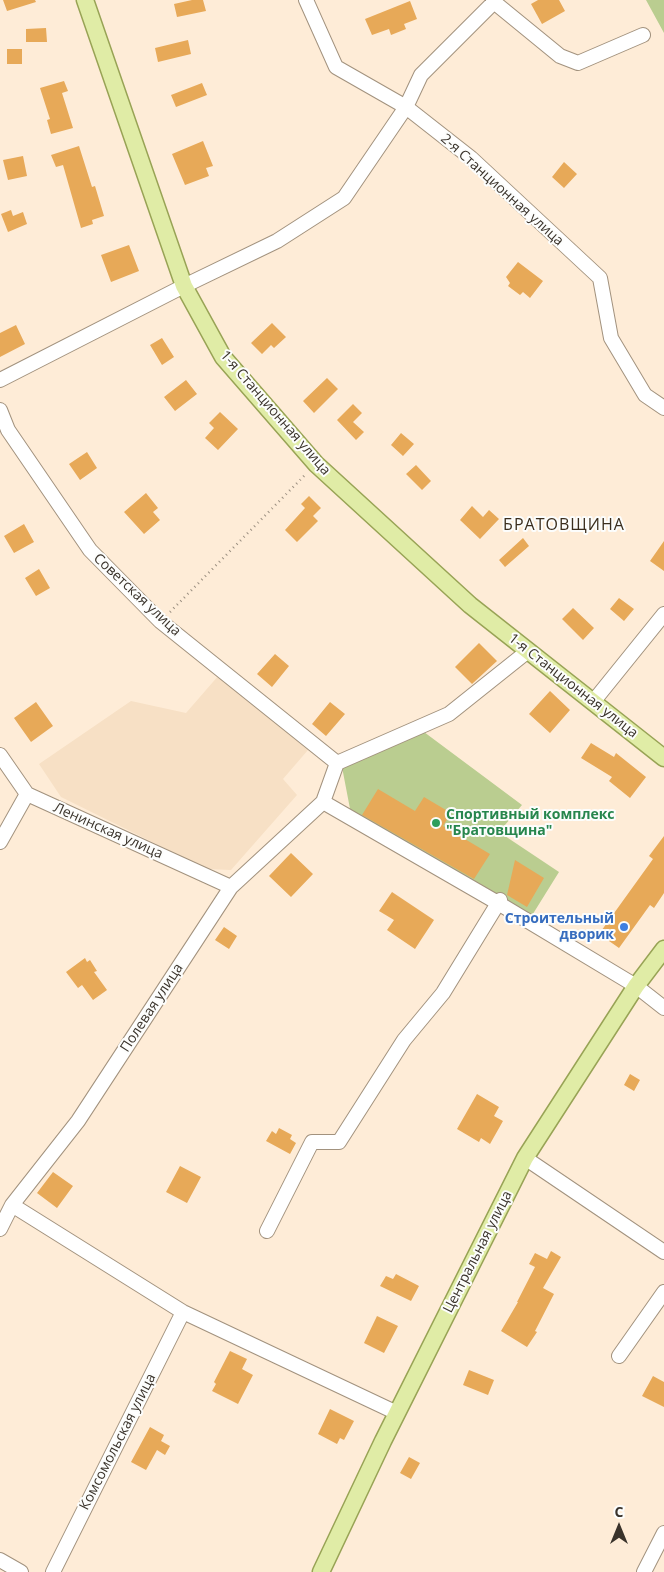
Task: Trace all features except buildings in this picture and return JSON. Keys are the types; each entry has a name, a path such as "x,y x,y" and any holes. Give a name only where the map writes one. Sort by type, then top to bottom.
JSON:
{"main road":[{"name":"1-я Станционная улица","path":"85,0 184,286 223,357 316,464 470,605 664,758"},
{"name":"Центральная улица","path":"321,1572 397,1413 525,1158 636,986 664,949"}],"street":[{"name":"2-я Станционная улица","path":"306,0 336,67 406,108 471,158 600,278 611,338 645,395 664,408"},
{"path":"0,380 277,241 344,198 406,108 421,76 494,1 560,56 578,64 643,35"},
{"name":"Советская улица","path":"0,410 8,430 90,550 160,622 337,763"},
{"path":"593,702 664,614"},
{"path":"528,651 449,714 337,763 323,802 499,902 636,986 664,1008"},
{"path":"0,755 27,794 0,842"},
{"name":"Ленинская улица","path":"27,794 231,887"},
{"name":"Полевая улица","path":"0,1229 12,1205 78,1121 231,887 323,802"},
{"path":"267,1231 312,1142 339,1142 404,1040 443,993 499,902"},
{"path":"525,1158 664,1252"},
{"path":"12,1205 183,1312 397,1413"},
{"path":"619,1356 664,1292"},
{"name":"Комсомольская улица","path":"52,1572 183,1312"},
{"path":"644,1572 664,1534"},
{"path":"0,1560 21,1572"}],"path":[{"path":"160,622 316,464"}],"shaded area":[{"path":"219,675 308,750 283,779 297,795 231,870 207,869 61,797 39,764 131,701 186,713"}],"green space":[{"path":"646,0 664,0 664,33"},
{"name":"Спортивный комплекс \"Братовщина\"","path":"424,732 522,805 499,832 559,872 531,917 351,814 342,767"}],"place":[{"name":"Спортивный комплекс \"Братовщина\"","path":"436,823"},
{"name":"Строительный дворик","path":"624,927"}],"district":[{"name":"БРАТОВЩИНА","path":"564,525"}]}
